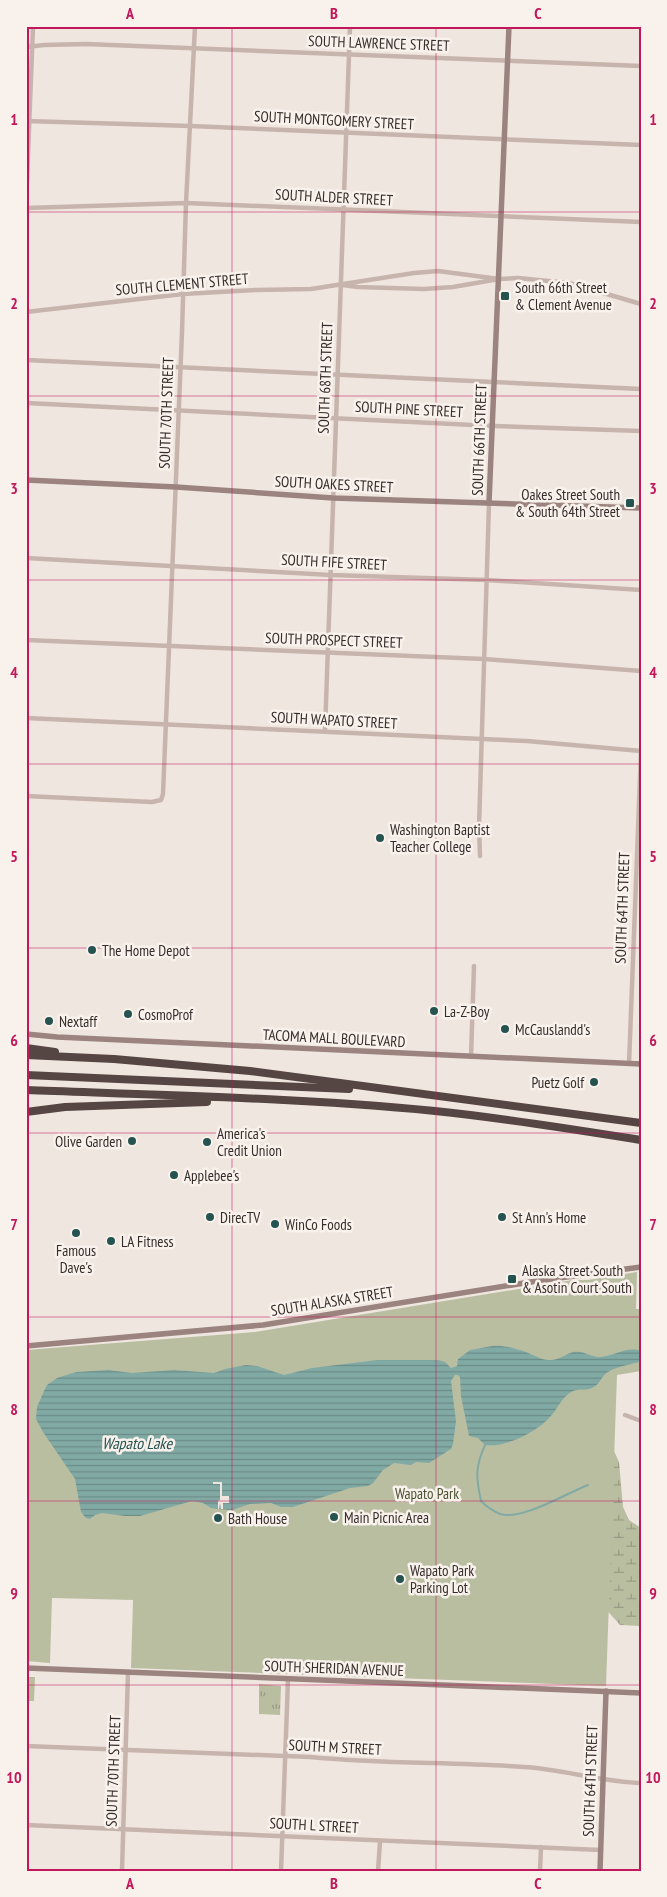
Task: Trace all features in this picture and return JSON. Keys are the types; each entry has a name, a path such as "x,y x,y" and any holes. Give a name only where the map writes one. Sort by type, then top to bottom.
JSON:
{"highway":[{"path":"26,1048 114,1060"},
{"path":"26,1055 250,1071 641,1123"},
{"path":"26,1075 305,1086 436,1096"},
{"path":"26,1090 264,1100 435,1111 641,1140"},
{"path":"26,1112 65,1107 264,1100"}],"street":[{"path":"26,207 33,26"},
{"name":"SOUTH 70TH STREET","path":"26,796 152,802 161,800 163,794 186,202 195,26"},
{"name":"SOUTH 68TH STREET","path":"325,731 350,26"},
{"name":"SOUTH 66TH STREET","path":"480,856 479,827 489,503 509,26"},
{"name":"SOUTH LAWRENCE STREET","path":"26,47 86,44 641,66"},
{"name":"SOUTH MONTGOMERY STREET","path":"28,121 191,126 641,146"},
{"name":"SOUTH ALDER STREET","path":"26,207 186,202 641,222"},
{"name":"SOUTH CLEMENT STREET","path":"26,312 183,294 311,289 414,273 438,272 499,278"},
{"path":"341,284 358,288 424,289 452,287 499,278 518,278 569,283 641,304"},
{"path":"26,360 641,389"},
{"name":"SOUTH PINE STREET","path":"26,403 492,426 641,431"},
{"name":"SOUTH OAKES STREET","path":"26,480 176,487 334,498 641,508"},
{"name":"SOUTH FIFE STREET","path":"26,558 331,575 487,580 641,590"},
{"name":"SOUTH PROSPECT STREET","path":"26,640 484,659 641,671"},
{"name":"SOUTH WAPATO STREET","path":"26,718 572,744 641,752"},
{"name":"SOUTH 64TH STREET","path":"629,1064 641,752"},
{"path":"471,1057 474,966"},
{"name":"TACOMA MALL BOULEVARD","path":"26,1034 66,1038 641,1064"},
{"name":"SOUTH ALASKA STREET","path":"26,1346 263,1326 641,1266"},
{"path":"625,1416 641,1421"},
{"name":"SOUTH SHERIDAN AVENUE","path":"26,1668 641,1693"},
{"name":"SOUTH 70TH STREET","path":"122,1871 128,1672"},
{"path":"281,1871 288,1679"},
{"name":"SOUTH 64TH STREET","path":"600,1871 606,1691"},
{"name":"SOUTH M STREET","path":"26,1746 526,1767 603,1780 641,1783"},
{"name":"SOUTH L STREET","path":"26,1825 380,1842 601,1850"},
{"path":"378,1871 380,1842"},
{"path":"540,1871 541,1847"}],"green space":[{"name":"Wapato Park","path":"637,1272 636,1309 641,1309 641,1371 617,1375 606,1686 131,1668 133,1600 52,1598 50,1663 26,1661 26,1350 255,1332 573,1280 588,1280"},
{"path":"614,1451 619,1462 623,1507 629,1520 641,1528 641,1626 620,1625 603,1606 607,1476"},
{"path":"26,1677 35,1677 34,1701 26,1701"},
{"path":"259,1684 281,1686 280,1715 259,1714"}],"water":[{"name":"Wapato Lake","path":"492,1346 513,1348 548,1360 554,1360 573,1352 600,1357 625,1350 636,1350 641,1351 641,1361 612,1370 592,1388 573,1391 565,1396 550,1417 537,1428 520,1438 493,1445 485,1445 478,1438 469,1436 461,1396 460,1377 455,1375 451,1381 456,1421 451,1449 429,1463 416,1462 411,1465 394,1463 383,1470 373,1483 368,1486 350,1488 293,1507 281,1507 271,1503 250,1504 232,1510 211,1508 203,1503 192,1501 140,1516 102,1513 90,1519 86,1518 81,1512 75,1479 36,1419 37,1407 47,1385 57,1378 76,1372 109,1370 132,1373 174,1370 214,1373 246,1365 257,1366 284,1375 312,1368 377,1360 438,1360 445,1362 451,1368 457,1366 458,1359 470,1350"}],"pier":[{"path":"213,1482 222,1482 222,1496 229,1496 229,1503 223,1503 223,1509 221,1509 220,1503 218,1509 220,1484 213,1484"}],"waterway":[{"path":"485,1445 479,1460 477,1473 481,1501 500,1514 520,1514 588,1485"}],"place":[{"name":"South 66th Street & Clement Avenue","path":"505,296"},
{"name":"Oakes Street South & South 64th Street","path":"630,503"},
{"name":"Washington Baptist Teacher College","path":"380,838"},
{"name":"The Home Depot","path":"92,950"},
{"name":"La-Z-Boy","path":"434,1011"},
{"name":"CosmoProf","path":"128,1014"},
{"name":"Nextaff","path":"49,1021"},
{"name":"McCauslandd's","path":"505,1029"},
{"name":"Puetz Golf","path":"594,1082"},
{"name":"Olive Garden","path":"132,1141"},
{"name":"America's Credit Union","path":"207,1142"},
{"name":"Applebee's","path":"174,1175"},
{"name":"DirecTV","path":"210,1217"},
{"name":"St Ann's Home","path":"502,1217"},
{"name":"WinCo Foods","path":"275,1224"},
{"name":"Famous Dave's","path":"76,1233"},
{"name":"LA Fitness","path":"111,1241"},
{"name":"Alaska Street South & Asotin Court South","path":"512,1279"},
{"name":"Main Picnic Area","path":"334,1517"},
{"name":"Bath House","path":"218,1518"},
{"name":"Wapato Park Parking Lot","path":"400,1579"}]}
